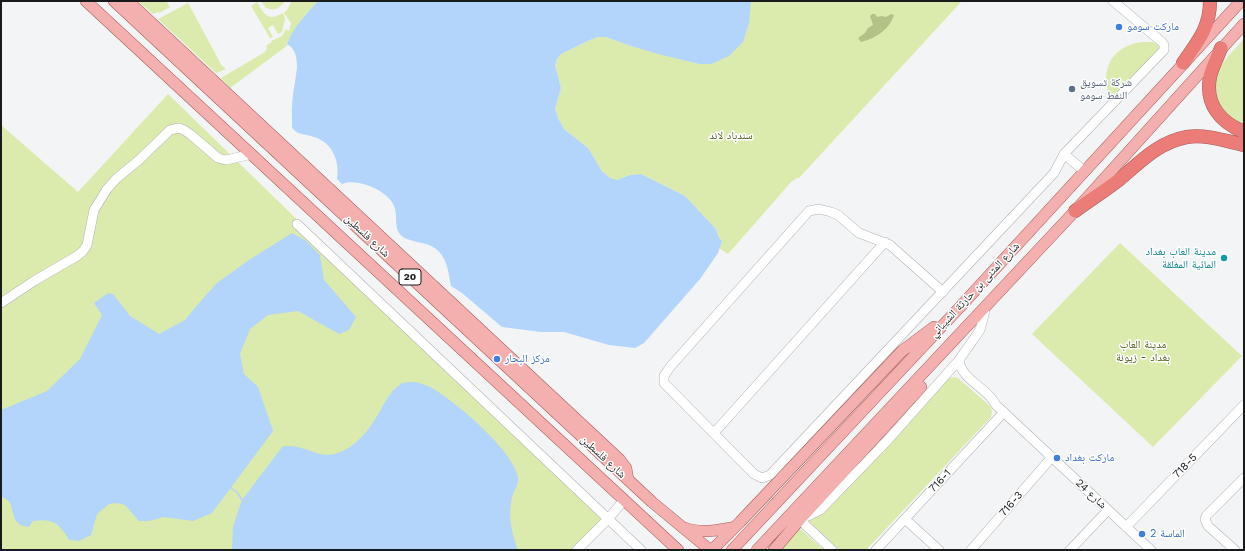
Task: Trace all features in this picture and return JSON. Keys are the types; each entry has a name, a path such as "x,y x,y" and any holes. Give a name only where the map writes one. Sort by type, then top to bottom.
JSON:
{"highway":[{"path":"1183,63 1204,32 1210,14 1210,1"},
{"path":"1224,45 1210,76 1209,93 1213,107 1222,119 1233,127 1244,132"},
{"path":"1075,211 1119,180 1147,155 1166,143 1188,137 1210,137 1244,145"}],"main road":[{"name":"شارع فلسطين","path":"86,1 678,550"},
{"name":"شارع فلسطين","path":"114,1 628,480 652,502 711,550"},
{"path":"128,1 620,460 626,468 628,480"},
{"name":"شارع المثنى بن حارثة الشيباني","path":"732,550 960,307 1241,1"},
{"name":"شارع المثنى بن حارثة الشيباني","path":"757,550 800,514 985,308 1244,24"},
{"path":"346,241 358,229"},
{"path":"711,550 736,526 902,351 960,307"},
{"path":"502,362 520,367"},
{"path":"640,514 647,515 650,513 653,508 652,502"},
{"path":"774,550 800,514"},
{"path":"677,523 687,529 696,531 717,530 736,526"},
{"path":"663,536 669,550"}],"street":[{"path":"943,292 890,245 859,233 831,212 819,209 809,211 670,366 664,376 664,383 754,474 762,478 770,475 943,292 1054,173 1062,157 1164,48 1162,42 1113,1"},
{"path":"1,303 83,251 87,245 94,210 107,189 170,130 179,128 184,130 218,158 226,160 252,154"},
{"path":"1062,157 1082,173"},
{"path":"297,224 641,550"},
{"path":"714,433 885,242"},
{"path":"800,514 808,516 820,510 887,441 947,375 980,330 983,323 985,308"},
{"name":"شارع 24","path":"959,360 964,373 991,397 996,405"},
{"name":"شارع 24","path":"947,375 954,374 961,376 988,400 996,405 1151,550"},
{"name":"718-5","path":"1126,526 1244,405"},
{"name":"716-1","path":"876,550 1004,412"},
{"name":"716-3","path":"970,550 1052,457"},
{"path":"1235,550 1208,526 1205,519 1207,515 1244,478"},
{"path":"578,550 608,520 624,500"},
{"path":"1070,550 1108,510"},
{"path":"800,514 832,550"},
{"path":"905,519 939,550"}],"green space":[{"path":"138,1 166,1 170,7 159,13 153,14"},
{"path":"261,1 285,1 279,8 272,9 266,8"},
{"path":"292,1 318,1 307,13 287,44 288,45 230,88 221,78 265,52 267,48 266,46 272,42 271,41 282,36 286,29 289,31 291,23 284,13"},
{"name":"سندباد لاند","path":"751,1 962,1 799,178 792,181 728,254 719,248 719,238 716,229 685,196 641,174 630,175 617,180 610,178 602,171 588,148 564,129 558,118 555,109 561,88 555,65 561,54 598,37 606,37 631,46 699,64 751,3"},
{"path":"257,2 267,16 274,17 283,13 285,19 282,32 278,34 273,25 268,28 273,37 270,38 251,6"},
{"path":"188,3 222,66 226,69 216,73 158,19"},
{"path":"875,14 877,17 886,17 891,14 894,15 889,25 881,33 861,42 858,38 873,25 870,16"},
{"path":"1244,39 1244,125 1237,123 1227,115 1220,105 1216,92 1216,76 1222,64"},
{"path":"1142,42 1153,42 1161,47 1112,101 1106,81 1110,62 1122,49"},
{"path":"168,94 606,520 578,550 1,550 1,125 78,192"},
{"name":"مدينة العاب بغداد - زيونة","path":"1120,243 1242,356 1153,447 1032,334"},
{"path":"948,378 958,378 991,407 991,417 866,550 839,550 809,521 824,513"},
{"path":"798,527 824,550 781,550"}],"water":[{"path":"318,1 751,1 749,23 743,42 729,56 711,64 699,64 658,54 606,37 598,37 561,54 555,65 561,88 555,109 564,129 588,148 602,171 610,178 617,180 630,175 641,174 685,196 716,229 719,238 722,241 718,253 700,279 644,343 635,348 609,345 564,332 541,332 502,327 462,293 451,286 446,263 434,247 409,240 399,233 394,206 386,195 372,187 356,182 342,184 337,179 338,172 336,159 326,143 311,136 298,133 292,127 293,92 297,64 294,51 287,44 296,27"},
{"path":"292,233 306,241 320,255 324,280 356,317 349,330 339,334 298,311 268,315 250,329 240,354 244,374 258,387 273,431 212,513 193,521 164,517 149,521 139,521 125,505 118,503 109,504 97,514 91,535 79,541 69,540 59,526 51,521 33,521 29,527 17,522 10,502 1,496 1,410 47,391 80,359 102,315 94,303 108,293 113,294 130,316 159,334 185,320 217,283 249,260"},
{"path":"416,382 430,387 440,393 467,414 506,453 514,466 518,479 512,497 510,517 518,550 232,550 233,526 242,500 283,446 297,447 324,455 345,450 359,440 371,426 394,389 402,383"}],"waterway":[{"path":"231,488 237,492 242,500"}],"place":[{"name":"ماركت سومو","path":"1119,27"},
{"name":"شركة تسويق النفط سومو","path":"1072,89"},
{"name":"مدينة العاب بغداد المائية المغلقة","path":"1224,258"},
{"name":"مركز البحار","path":"497,359"},
{"name":"ماركت بغداد","path":"1057,458"},
{"name":"الماسة 2","path":"1142,534"}]}
